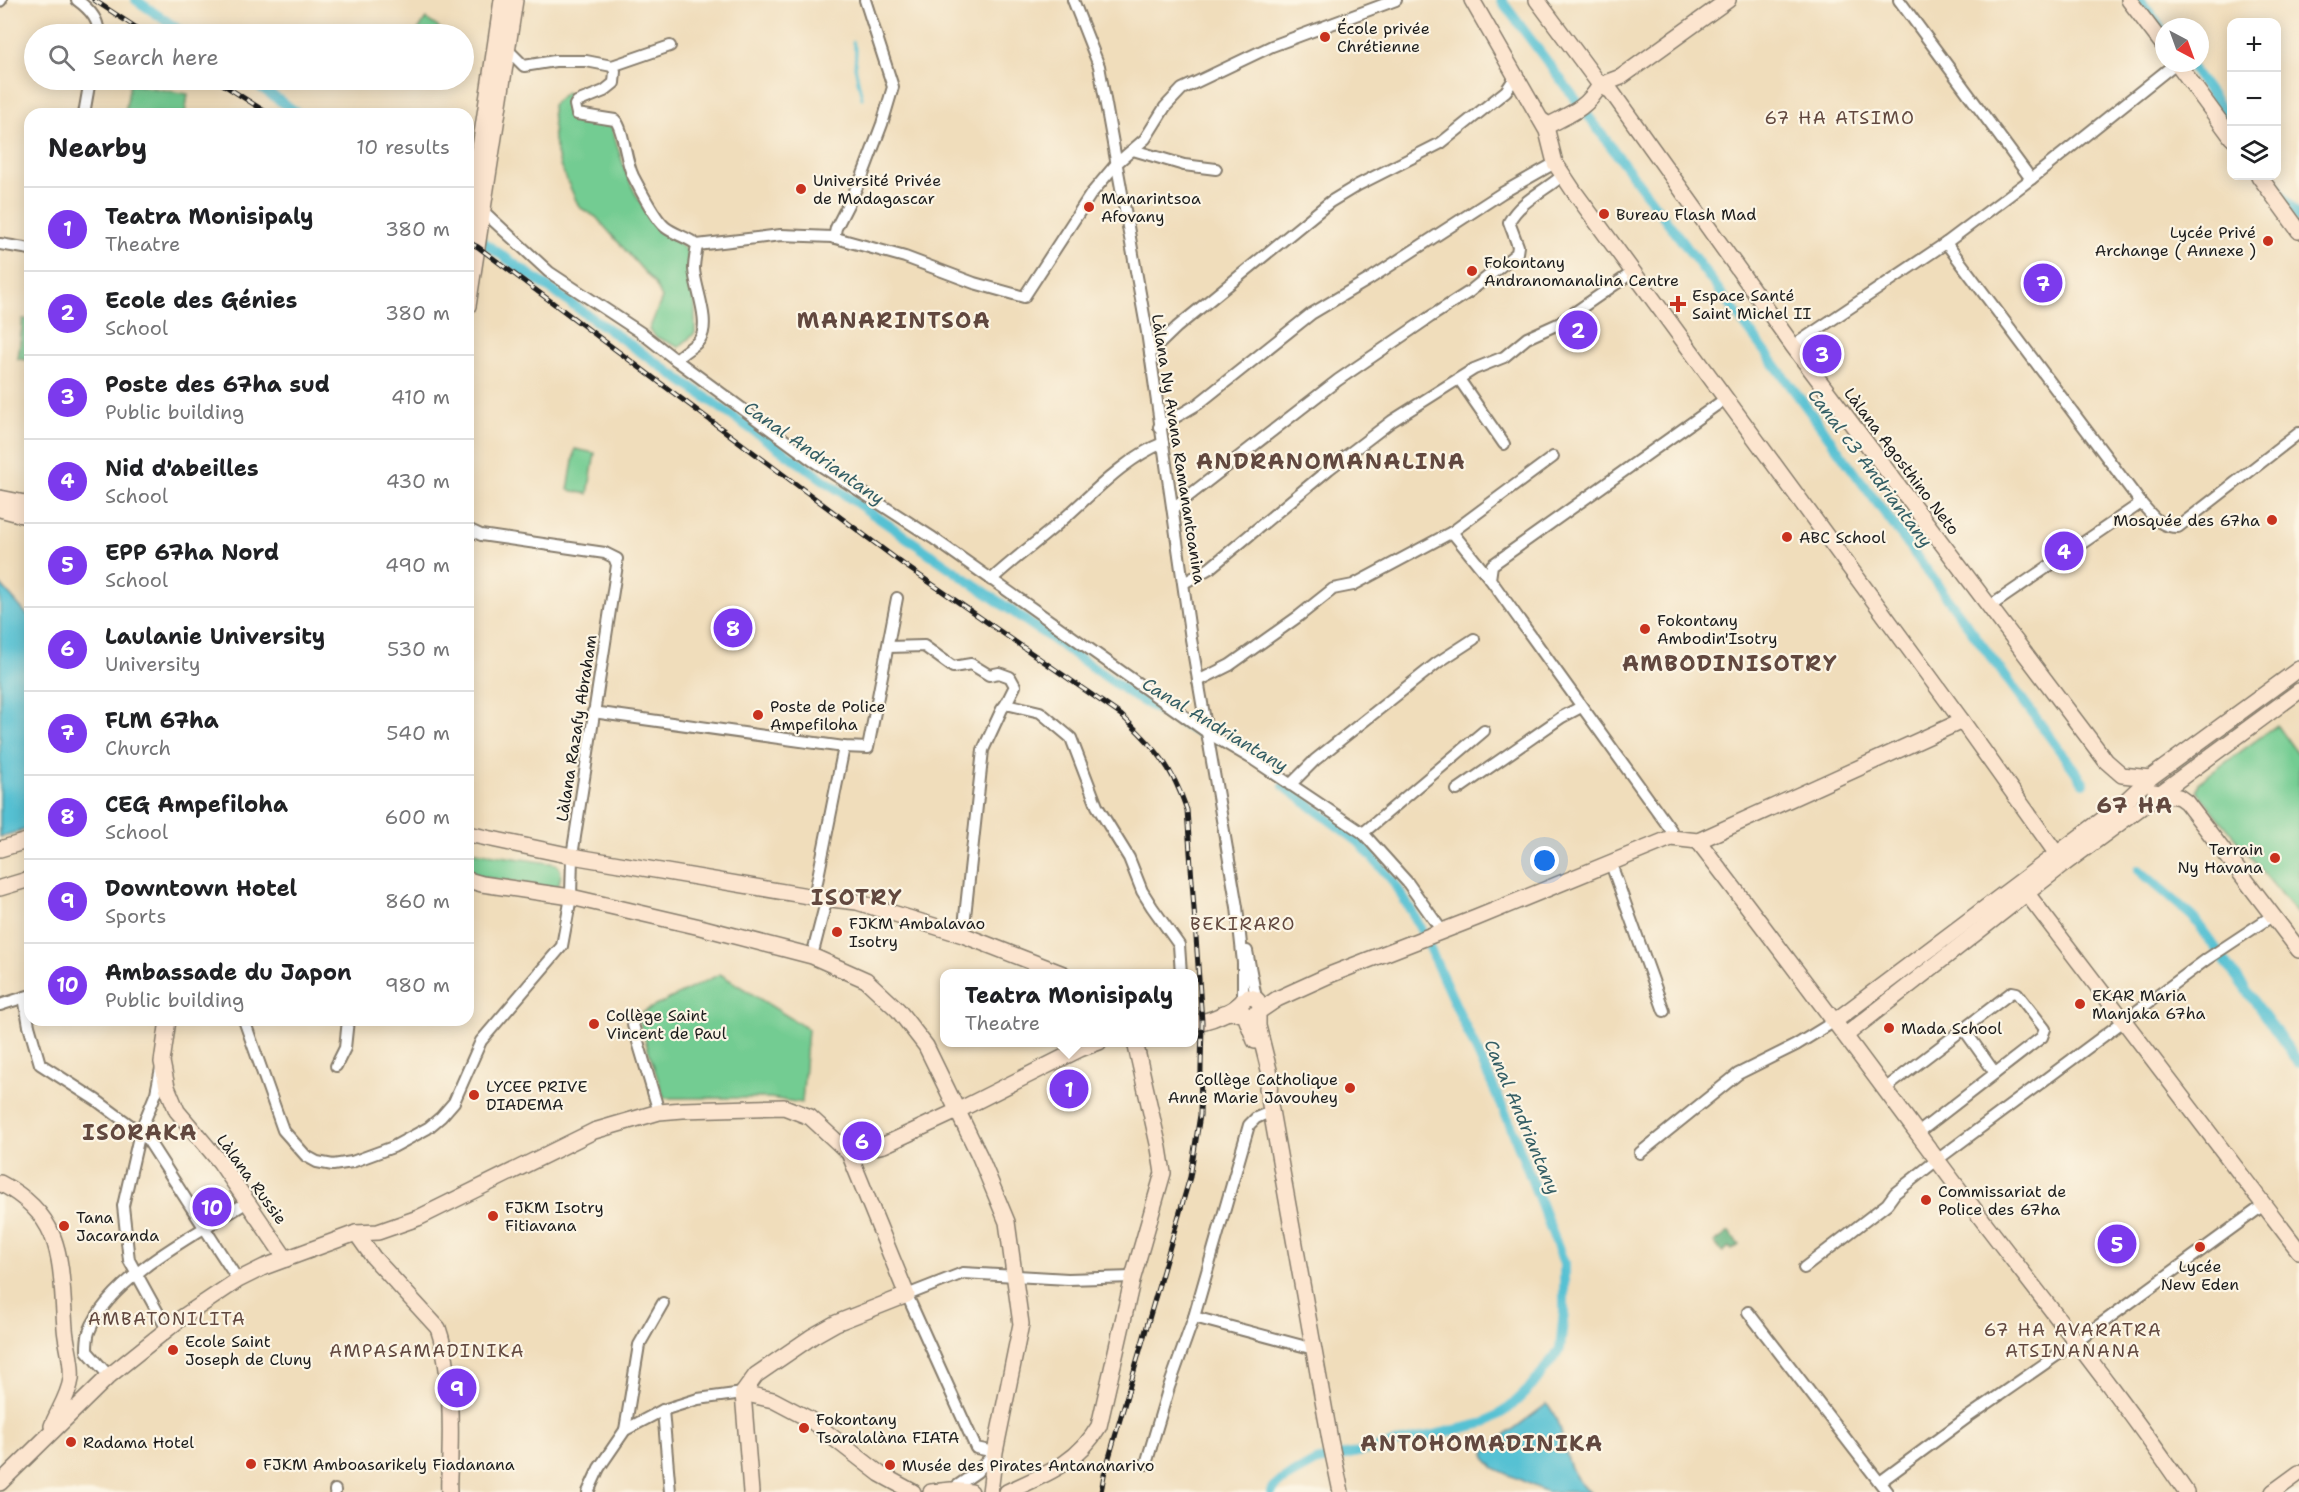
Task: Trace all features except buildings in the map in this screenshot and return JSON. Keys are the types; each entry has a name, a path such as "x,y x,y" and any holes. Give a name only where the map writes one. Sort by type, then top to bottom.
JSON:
{"street":[{"path":"77,0 93,15 97,24"},
{"path":"474,191 502,0"},
{"path":"474,271 515,0"},
{"path":"835,233 862,177 893,87 865,0"},
{"name":"Làlana Ny Avana Ramanantoanina","path":"1073,0 1099,66 1118,163 1150,353 1159,427 1198,681 1237,907 1256,988 1251,1006"},
{"path":"612,66 615,70 614,83 604,91 577,102 574,105 577,114 615,120 620,125 626,159 651,208 663,226 683,238 694,243 781,235 835,233 907,254 974,283 1024,297 1091,194 1118,163 1145,139 1165,107 1182,89 1272,46 1396,0"},
{"path":"1472,0 1544,125 1559,169 2060,859"},
{"name":"Làlana Agosthino Neto","path":"1537,0 1600,93 2106,761 2122,775 2150,778"},
{"path":"1544,125 1574,113 1728,0"},
{"path":"1600,93 1738,0"},
{"path":"1899,0 2031,179"},
{"path":"2129,0 2155,34"},
{"path":"508,50 524,66 555,61 586,61 612,66 670,46"},
{"path":"1793,346 1946,243 2166,72"},
{"path":"2184,72 2227,131"},
{"path":"1150,353 1177,327 1330,202 1441,142 1506,91 1516,75"},
{"path":"85,108 88,90"},
{"path":"1133,150 1184,165 1216,169"},
{"path":"1159,427 1198,404 1311,314 1502,193 1559,169"},
{"path":"1173,508 1338,380 1469,292 1517,253 1518,246 1509,222 1524,203 1559,169"},
{"path":"2262,180 2299,231"},
{"path":"484,212 549,272 643,333 812,460 933,538 1208,733 1254,760 1363,833 1408,883 1442,931"},
{"path":"676,360 683,351 697,343 703,336 704,320 694,269 694,243"},
{"path":"1946,243 2141,503 2158,522 2166,527 2178,527 2299,433"},
{"path":"0,244 24,248"},
{"path":"1184,583 1210,568 1329,469 1392,421 1474,369 1504,357 1527,338 1558,324 1633,272"},
{"path":"974,283 985,276"},
{"path":"1459,379 1504,444"},
{"path":"1490,579 1492,565 1725,399"},
{"path":"991,580 1130,462 1162,443"},
{"path":"1198,681 1230,665 1333,589 1353,585 1452,532 1554,457"},
{"path":"0,498 24,503"},
{"path":"1989,607 2141,503"},
{"path":"0,509 24,515"},
{"name":"Làlana Razafy Abraham","path":"246,1026 283,1130 306,1156 317,1162 333,1165 352,1162 393,1147 428,1128 441,1117 454,1102 481,1041 562,945 571,897 572,856 617,565 615,560 617,559 605,553 481,535 474,531"},
{"path":"1452,532 1490,579 1671,830 1671,838"},
{"path":"593,712 844,747 868,748 897,598"},
{"path":"1290,785 1315,760 1437,663 1474,639"},
{"path":"888,647 924,646 953,667 971,664 989,675 999,674 1010,677 1014,686 983,750 963,935"},
{"path":"2060,859 2150,778 2299,669"},
{"path":"1640,1153 1738,1074 1796,1045 1835,1021 2060,859 2159,793 2299,691"},
{"path":"1006,704 1041,712 1071,738 1096,806 1129,858 1142,891 1179,945 1181,969"},
{"path":"1457,790 1562,717 1581,707"},
{"path":"1198,1022 1223,1013 1277,999 1332,974 1671,838 1698,841 1962,721"},
{"path":"1363,833 1484,731"},
{"path":"812,956 844,747"},
{"path":"2186,802 2183,789 2188,771"},
{"path":"2150,778 2150,792 2180,797 2186,802 2272,916 2296,940"},
{"path":"474,835 572,856 856,902 963,935 1050,969"},
{"path":"1698,841 2151,1440 2186,1492"},
{"path":"0,849 24,842"},
{"path":"1611,864 1664,1011"},
{"path":"0,888 24,881"},
{"path":"474,882 571,897 812,956 866,980 898,1010 926,1046 980,1157 1005,1217 1016,1277 1021,1324 995,1452 990,1492"},
{"path":"2022,888 2299,1251"},
{"path":"1846,1035 2022,888"},
{"path":"1804,1268 1887,1204 1895,1193 1937,1160 2206,959 2272,916"},
{"path":"1886,1088 2014,992 2045,1029 2042,1037 1918,1133"},
{"path":"0,1005 24,997"},
{"path":"1251,1006 1270,1074 1270,1105 1341,1492"},
{"path":"633,1025 659,1112"},
{"path":"28,1026 40,1064 140,1132 155,1150 238,1280"},
{"name":"Làlana Russie","path":"167,1026 162,1062 167,1087 177,1111 249,1201 286,1258"},
{"path":"336,1066 345,1048 347,1026"},
{"path":"1963,1028 1995,1073"},
{"path":"849,1153 884,1145 1085,1047"},
{"path":"1007,1492 1070,1461 1089,1443 1099,1426 1133,1277 1162,1173 1159,1148 1136,1047"},
{"path":"162,1062 156,1093 140,1132 123,1206 129,1260 167,1329"},
{"path":"1146,1464 1169,1387 1194,1317 1249,1125 1270,1105"},
{"path":"0,1483 109,1376 167,1329 238,1280 286,1258 356,1233 378,1232 418,1218 594,1131 659,1112 683,1110 784,1107 810,1117 849,1153 907,1295 976,1448 995,1452"},
{"path":"0,1183 26,1197 42,1215 55,1242 61,1263 70,1379 48,1434"},
{"path":"109,1376 87,1351 88,1334 114,1294 135,1273 249,1201"},
{"path":"1880,1482 2265,1204"},
{"path":"356,1233 373,1257 438,1328 447,1375 449,1492"},
{"path":"751,1492 743,1394 756,1375 836,1323 963,1273 1068,1279 1133,1277"},
{"path":"588,1492 599,1468 625,1430 639,1345 663,1303"},
{"path":"1748,1312 1887,1492"},
{"path":"1194,1317 1314,1349"},
{"path":"625,1430 663,1410 698,1399 743,1394 773,1400 809,1419 880,1474 913,1492"},
{"path":"663,1410 670,1492"},
{"path":"951,1490 977,1472 995,1452"},
{"path":"2273,1492 2299,1473"},
{"path":"931,1492 951,1490 971,1492"}],"green space":[{"path":"426,19 433,24 422,24"},
{"path":"129,90 165,90 188,94 186,108 126,108"},
{"path":"566,92 574,98 574,112 611,124 629,180 643,206 661,229 687,250 695,304 695,333 679,347 656,337 649,330 662,298 655,284 596,217 579,207 560,165 554,141 552,105"},
{"path":"23,319 24,360 18,359"},
{"path":"575,449 595,453 588,494 568,490"},
{"name":"Terrain Ny Havana","path":"2277,725 2299,756 2299,912 2297,914 2197,791 2199,782"},
{"path":"474,852 556,864 561,877 558,886 554,888 474,876"},
{"path":"720,974 808,1029 802,1103 770,1098 664,1098 637,1015"},
{"path":"1729,1232 1739,1245 1732,1250 1729,1247 1723,1252 1714,1243"}],"water":[{"path":"0,584 24,611 24,830 0,837"},
{"path":"1547,1404 1554,1414 1574,1474 1581,1484 1592,1492 1547,1492 1494,1468 1487,1460 1485,1453 1488,1448"}],"waterway":[{"name":"Canal Andriantany","path":"136,0 171,24"},
{"name":"Canal c3 Andriantany","path":"1501,0 1793,389 2084,783"},
{"path":"2140,0 2155,20"},
{"path":"853,42 856,52 855,67 862,98"},
{"path":"2195,72 2227,116"},
{"name":"Canal Andriantany","path":"264,90 290,108"},
{"path":"2272,180 2299,218"},
{"name":"Canal Andriantany","path":"474,236 1135,697 1213,741"},
{"name":"Canal Andriantany","path":"1271,1492 1278,1483 1315,1462 1485,1423 1509,1408 1532,1386 1560,1349 1564,1312 1564,1263 1508,1119 1415,917 1392,880 1359,842 1284,786"},
{"path":"2139,870 2193,917 2299,1063"}],"railway":[{"path":"94,0 131,24"},
{"path":"232,90 260,108"},
{"path":"474,245 903,564 1121,715 1144,737 1161,758 1175,781 1187,810 1202,1022 1200,1115 1190,1177 1101,1492"}],"place":[{"name":"École privée Chrétienne","path":"1325,37"},
{"name":"Université Privée de Madagascar","path":"801,189"},
{"name":"Manarintsoa Afovany","path":"1089,207"},
{"name":"Bureau Flash Mad","path":"1604,214"},
{"name":"Lycée Privé Archange ( Annexe )","path":"2268,241"},
{"name":"Fokontany Andranomanalina Centre","path":"1472,271"},
{"name":"FLM 67ha","path":"2043,283"},
{"name":"Espace Santé Saint Michel II","path":"1678,304"},
{"name":"Ecole des Génies","path":"1578,330"},
{"name":"Poste des 67ha sud","path":"1822,354"},
{"name":"Mosquée des 67ha","path":"2272,520"},
{"name":"ABC School","path":"1787,537"},
{"name":"Nid d'abeilles","path":"2064,551"},
{"name":"CEG Ampefiloha","path":"733,628"},
{"name":"Fokontany Ambodin'Isotry","path":"1645,629"},
{"name":"Poste de Police Ampefiloha","path":"758,715"},
{"name":"Terrain Ny Havana","path":"2275,858"},
{"name":"FJKM Ambalavao Isotry","path":"837,932"},
{"name":"EKAR Maria Manjaka 67ha","path":"2080,1004"},
{"name":"Collège Saint Vincent de Paul","path":"594,1024"},
{"name":"Mada School","path":"1889,1028"},
{"name":"Collège Catholique Anne Marie Javouhey","path":"1350,1088"},
{"name":"Teatra Monisipaly","path":"1069,1089"},
{"name":"LYCEE PRIVE DIADEMA","path":"474,1095"},
{"name":"Laulanie University","path":"862,1141"},
{"name":"Commissariat de Police des 67ha","path":"1926,1200"},
{"name":"Ambassade du Japon","path":"212,1207"},
{"name":"FJKM Isotry Fitiavana","path":"493,1216"},
{"name":"Tana Jacaranda","path":"64,1226"},
{"name":"EPP 67ha Nord","path":"2117,1244"},
{"name":"Lycée New Eden","path":"2200,1247"},
{"name":"Ecole Saint Joseph de Cluny","path":"173,1350"},
{"name":"Downtown Hotel","path":"457,1388"},
{"name":"Fokontany Tsaralalàna FIATA","path":"804,1428"},
{"name":"Radama Hotel","path":"71,1442"},
{"name":"FJKM Amboasarikely Fiadanana","path":"251,1464"},
{"name":"Musée des Pirates Antananarivo","path":"890,1465"}],"district":[{"name":"67 HA ATSIMO","path":"1840,118"},
{"name":"MANARINTSOA","path":"894,320"},
{"name":"ANDRANOMANALINA","path":"1331,461"},
{"name":"AMBODINISOTRY","path":"1730,663"},
{"name":"67 HA","path":"2135,805"},
{"name":"ISOTRY","path":"857,897"},
{"name":"BEKIRARO","path":"1243,924"},
{"name":"ISORAKA","path":"140,1132"},
{"name":"AMBATONILITA","path":"167,1319"},
{"name":"67 HA AVARATRA ATSINANANA","path":"2073,1340"},
{"name":"AMPASAMADINIKA","path":"427,1351"},
{"name":"ANTOHOMADINIKA","path":"1482,1443"}]}
